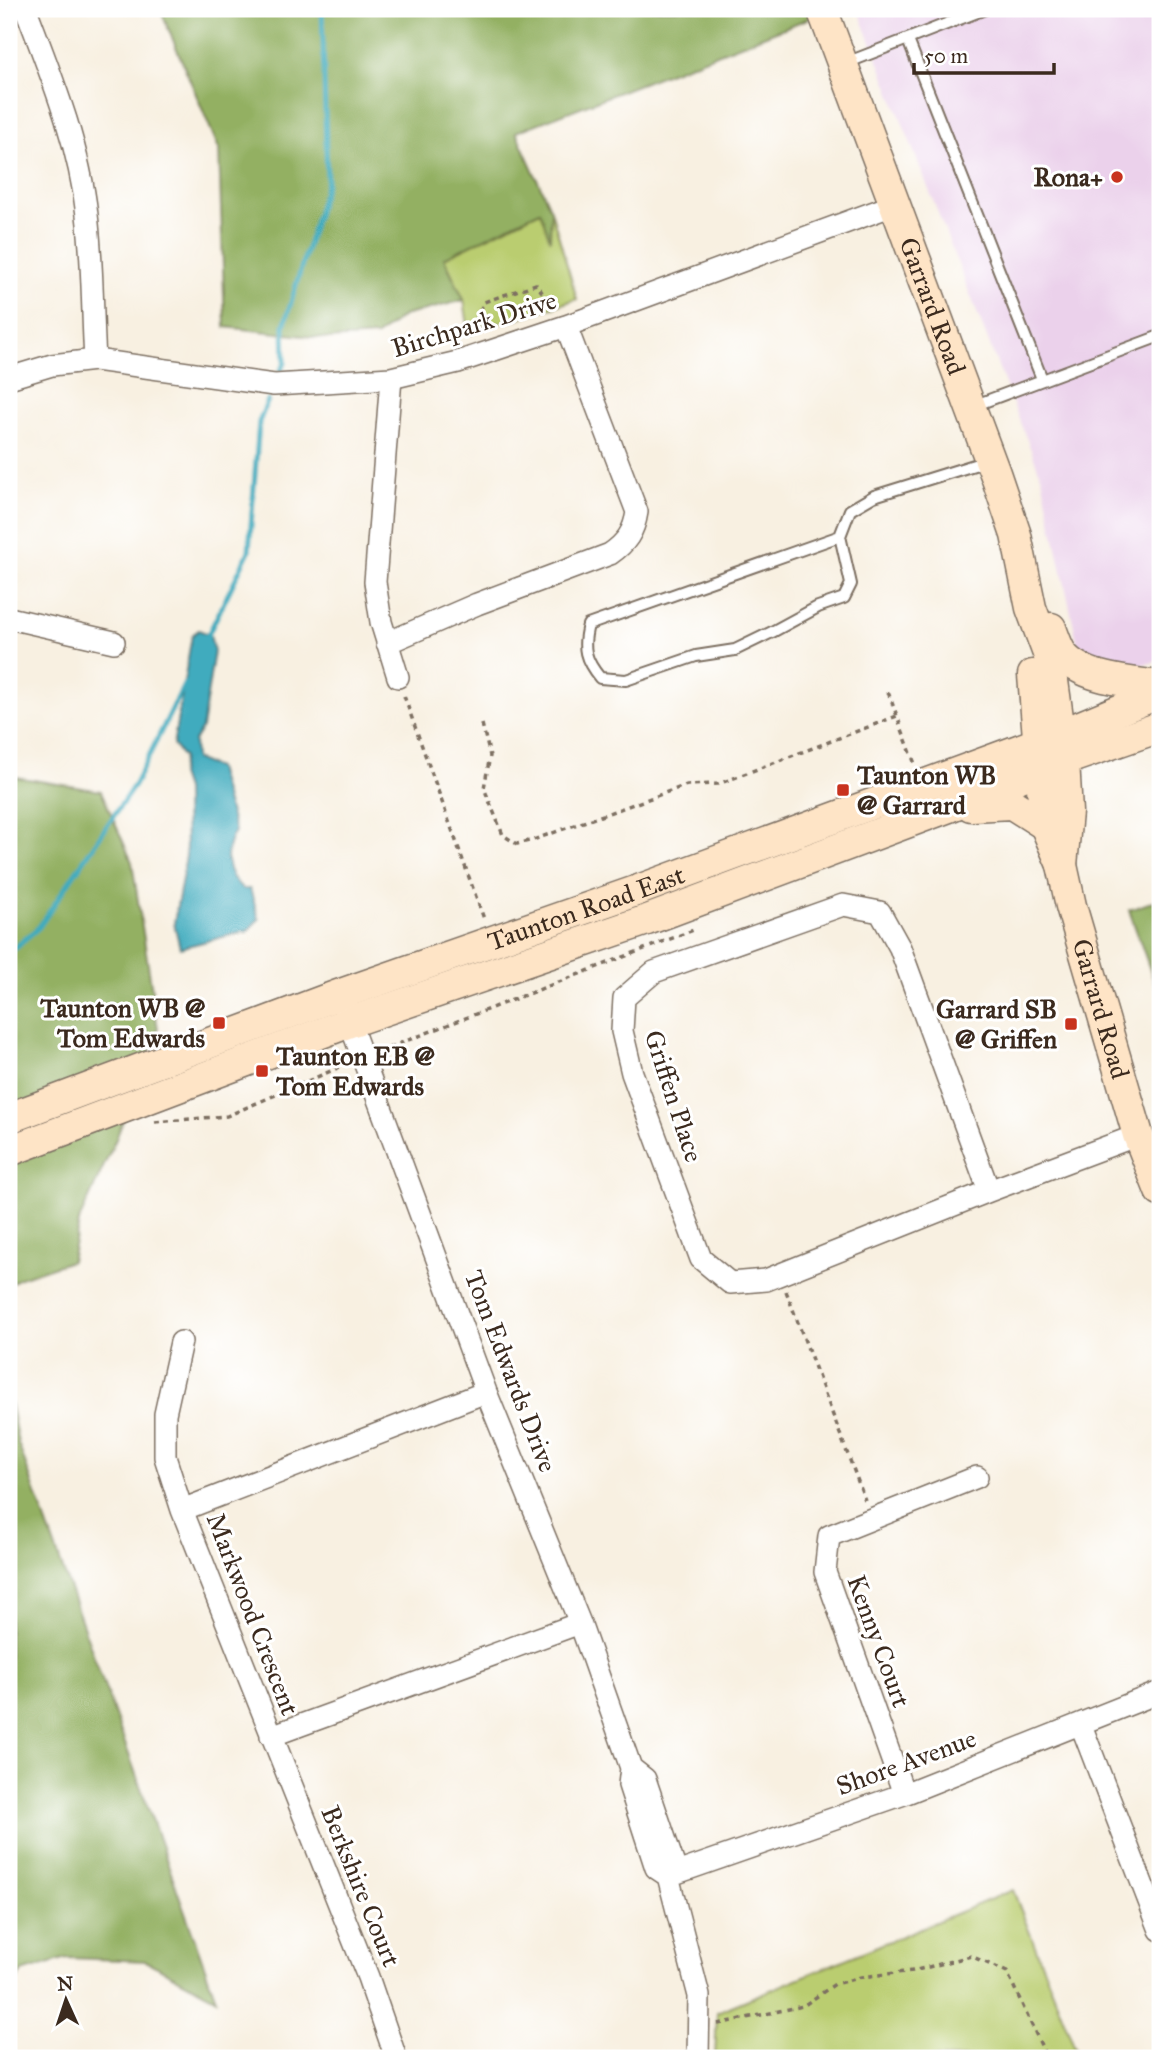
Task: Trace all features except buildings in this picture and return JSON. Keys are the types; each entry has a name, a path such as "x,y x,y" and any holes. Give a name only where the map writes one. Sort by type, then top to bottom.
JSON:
{"main road":[{"name":"Garrard Road","path":"822,9 971,407 1016,536 1031,608 1029,639 1051,751 1067,812 1062,865"},
{"path":"1025,574 1063,655 1090,674 1160,686"},
{"name":"Taunton Road East","path":"9,1118 344,1008 646,920 949,807 1160,693"},
{"name":"Taunton Road East","path":"9,1152 344,1008 492,941 633,892 923,784 1051,751 1159,730"},
{"name":"Garrard Road","path":"1051,751 1045,825 1062,865 1071,906 1138,1135 1160,1191"},
{"path":"949,807 1012,804 1045,825"}],"street":[{"path":"26,9 56,88 72,140 87,214 95,360"},
{"name":"Birchpark Drive","path":"9,378 52,365 95,360 274,385 391,379 458,362 566,326 896,204"},
{"path":"387,643 477,604 610,554 629,537 637,512 566,326"},
{"path":"391,379 374,582 387,643 398,677"},
{"path":"9,618 114,642"},
{"name":"Griffen Place","path":"989,1191 900,948 880,912 843,905 654,972 624,998 622,1031 632,1073 701,1259 730,1283 766,1280 1138,1135"},
{"name":"Tom Edwards Drive","path":"344,1008 486,1392 580,1623 631,1768 645,1779 673,1862 668,1876 699,1996 698,2058"},
{"path":"181,1342 165,1414 165,1457 182,1510"},
{"name":"Markwood Crescent","path":"486,1392 182,1510 271,1736 580,1623"},
{"name":"Kenny Court","path":"904,1794 825,1572 830,1536 976,1477"},
{"name":"Shore Avenue","path":"668,1876 904,1794 1160,1692"},
{"path":"1081,1725 1160,1930"},
{"name":"Berkshire Court","path":"271,1736 368,1977 396,2058"}],"lane":[{"path":"843,64 985,9"},
{"path":"908,40 1042,379"},
{"path":"971,407 1160,336"},
{"path":"840,536 588,625 584,639 588,663 600,678 626,680 695,656 735,650 818,607 844,598 851,584 840,536 850,510 874,496 990,460"}],"path":[{"path":"458,362 484,302 536,284 566,326"},
{"path":"398,677 492,941"},
{"path":"888,692 923,784"},
{"path":"482,724 489,756 484,788 503,835 517,844 687,785 718,784 897,716"},
{"path":"149,1123 227,1116 363,1058 702,927"},
{"path":"779,1273 872,1519"},
{"path":"699,2028 803,2006 835,1984 861,1977 913,1971 971,1956 1007,1972 1047,2058"}],"shaded area":[{"path":"858,9 1160,9 1160,661 1122,669 1079,650 1042,478"}],"green space":[{"path":"160,9 833,9 516,132 551,210 550,240 540,211 444,258 464,300 403,316 377,336 330,339 225,327 219,149"},
{"path":"551,210 577,299 505,322 468,326 464,300 444,258 540,211"},
{"path":"9,776 101,791 132,862 158,1029 116,1139 80,1218 71,1261 20,1278 9,1285"},
{"path":"1160,899 1160,998 1129,910"},
{"path":"9,1396 18,1443 216,1999 146,1961 67,1958 22,1972 9,1992"},
{"path":"1013,1890 1079,2058 715,2058 717,2012"}],"water":[{"path":"199,630 210,635 214,651 202,728 194,741 195,759 217,768 235,831 227,862 237,883 243,889 250,889 259,919 249,930 180,948 174,923 186,856 185,790 180,775 183,757 173,745 192,635"}],"waterway":[{"path":"281,370 285,363 284,326 327,181 322,9"},
{"path":"206,639 249,551 259,422 268,400"},
{"path":"9,953 39,927 135,784 185,683"}],"place":[{"name":"Rona+","path":"1117,177"},
{"name":"Taunton WB @ Garrard","path":"843,790"},
{"name":"Taunton WB @ Tom Edwards","path":"219,1023"},
{"name":"Garrard SB @ Griffen","path":"1071,1024"},
{"name":"Taunton EB @ Tom Edwards","path":"262,1071"}]}
